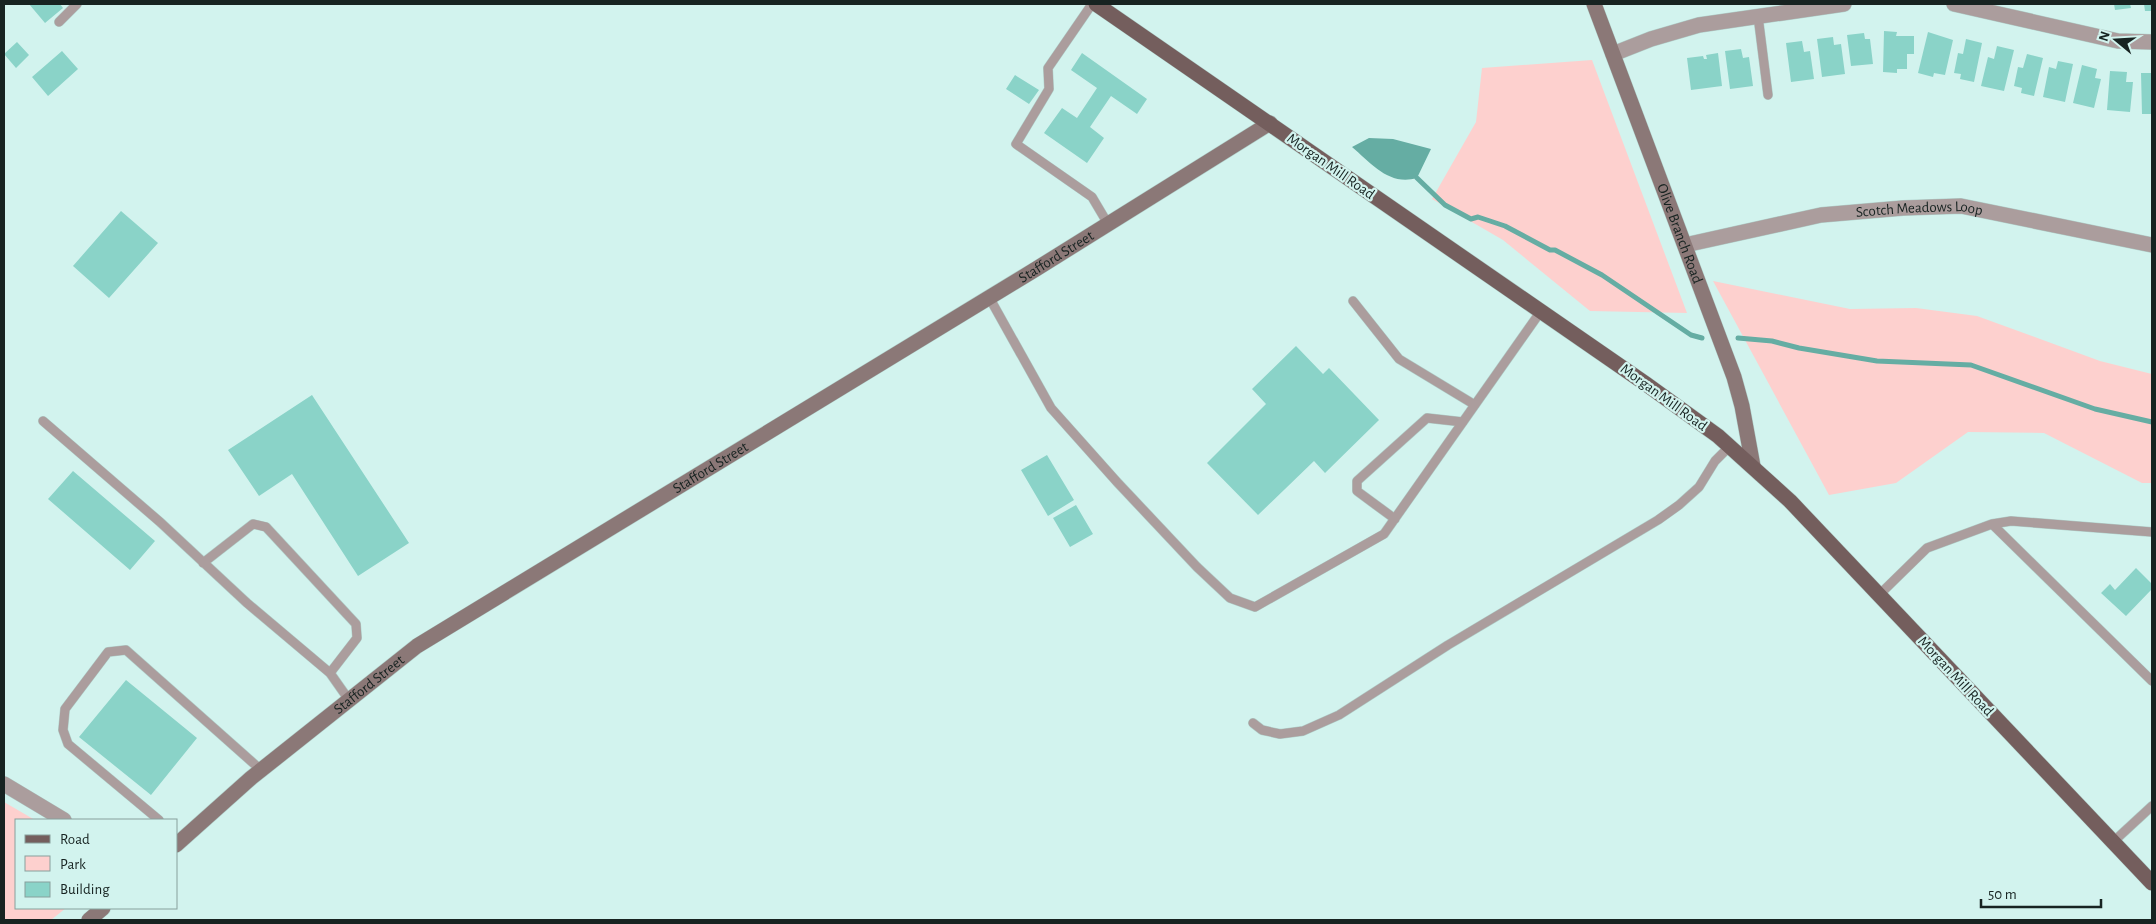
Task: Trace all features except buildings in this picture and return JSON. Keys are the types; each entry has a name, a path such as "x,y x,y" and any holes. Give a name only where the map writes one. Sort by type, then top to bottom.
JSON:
{"main road":[{"name":"Morgan Mill Road","path":"1096,4 1675,404 1730,446 1753,466 1880,594 2152,883"}],"street":[{"name":"Olive Branch Road","path":"1594,4 1734,377 1742,406 1753,466"},
{"path":"1613,54 1651,39 1699,25 1844,4"},
{"path":"1954,4 2118,41 2152,42"},
{"name":"Stafford Street","path":"178,840 261,770 417,646 1270,123"},
{"name":"Scotch Meadows Loop","path":"1685,245 1821,214 1962,206 2152,245"},
{"path":"4,784 62,819"},
{"path":"89,920 102,909"}],"lane":[{"path":"59,22 76,4"},
{"path":"1092,4 1048,68 1049,89 1016,144 1092,197 1108,224"},
{"path":"1758,16 1768,95"},
{"path":"989,297 1051,408 1197,567 1230,598 1255,607 1384,534 1541,311"},
{"path":"1354,301 1399,360 1474,405"},
{"path":"1395,518 1357,491 1358,481 1427,418 1463,422"},
{"path":"43,421 160,522 247,603 330,673 349,700"},
{"path":"1253,723 1262,730 1280,734 1303,731 1339,715 1448,645 1557,582 1665,515 1699,487 1714,461 1730,446"},
{"path":"1880,594 1927,548 1992,524 2011,521 2152,532"},
{"path":"204,563 253,524 266,527 356,624 357,638 330,673"},
{"path":"1992,524 2152,681"},
{"path":"157,819 68,744 63,730 65,709 108,652 126,650 261,770"},
{"path":"2113,842 2152,806"}],"green space":[{"path":"1592,60 1687,313 1590,311 1503,240 1432,199 1476,122 1482,68"},
{"path":"1713,281 1850,309 1916,308 1977,316 2100,361 2152,374 2152,483 2142,483 2044,433 1968,432 1896,483 1829,495"},
{"path":"4,802 33,819 15,819 15,909 65,909 51,920 4,920"}],"shaded area":[{"path":"1369,138 1393,139 1431,149 1417,178 1398,179 1382,172 1352,147"}],"waterway":[{"path":"1417,178 1445,205 1471,219 1478,217 1505,226 1550,250 1555,250 1602,275 1691,335 1702,338"},
{"path":"1738,338 1772,341 1799,348 1877,361 1971,365 2095,409 2152,422"}]}
